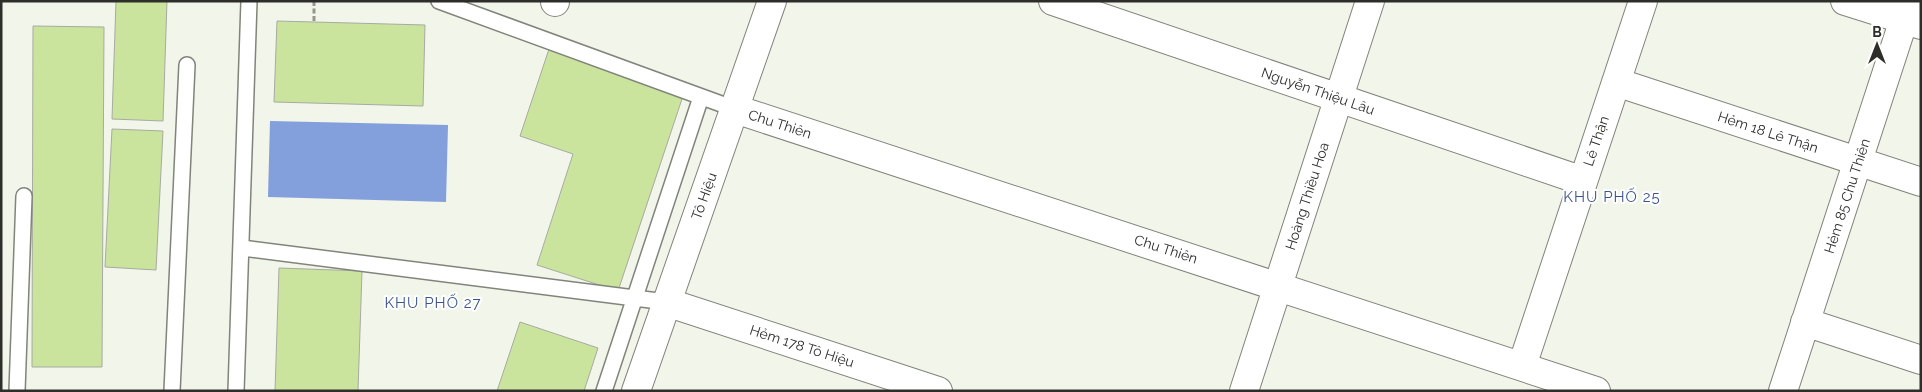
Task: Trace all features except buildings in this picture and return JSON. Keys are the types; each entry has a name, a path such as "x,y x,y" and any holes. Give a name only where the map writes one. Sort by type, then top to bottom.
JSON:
{"street":[{"name":"Tô Hiệu","path":"636,391 772,1"},
{"name":"Nguyễn Thiệu Lâu","path":"1053,1 1583,181"},
{"name":"Hoàng Thiều Hoa","path":"1244,391 1370,1"},
{"name":"Lê Thận","path":"1522,366 1643,1"},
{"path":"1844,1 1912,16"},
{"name":"Hẻm 85 Chu Thiên","path":"1783,391 1858,161 1912,16"},
{"name":"Hẻm 18 Lê Thận","path":"1616,82 1921,182"},
{"name":"Chu Thiên","path":"735,109 1596,391"},
{"name":"Hẻm 178 Tô Hiệu","path":"666,302 938,391"},
{"path":"1805,322 1921,360"}],"lane":[{"path":"236,391 249,1"},
{"path":"439,1 735,109"},
{"path":"172,391 187,65"},
{"path":"604,391 702,97"},
{"path":"17,391 24,196"},
{"path":"242,248 666,302"}],"path":[{"path":"314,1 314,22"}],"water":[{"path":"270,121 448,125 446,202 268,197"}],"district":[{"name":"KHU PHỐ 25","path":"1612,197"},
{"name":"KHU PHỐ 27","path":"433,303"}]}
